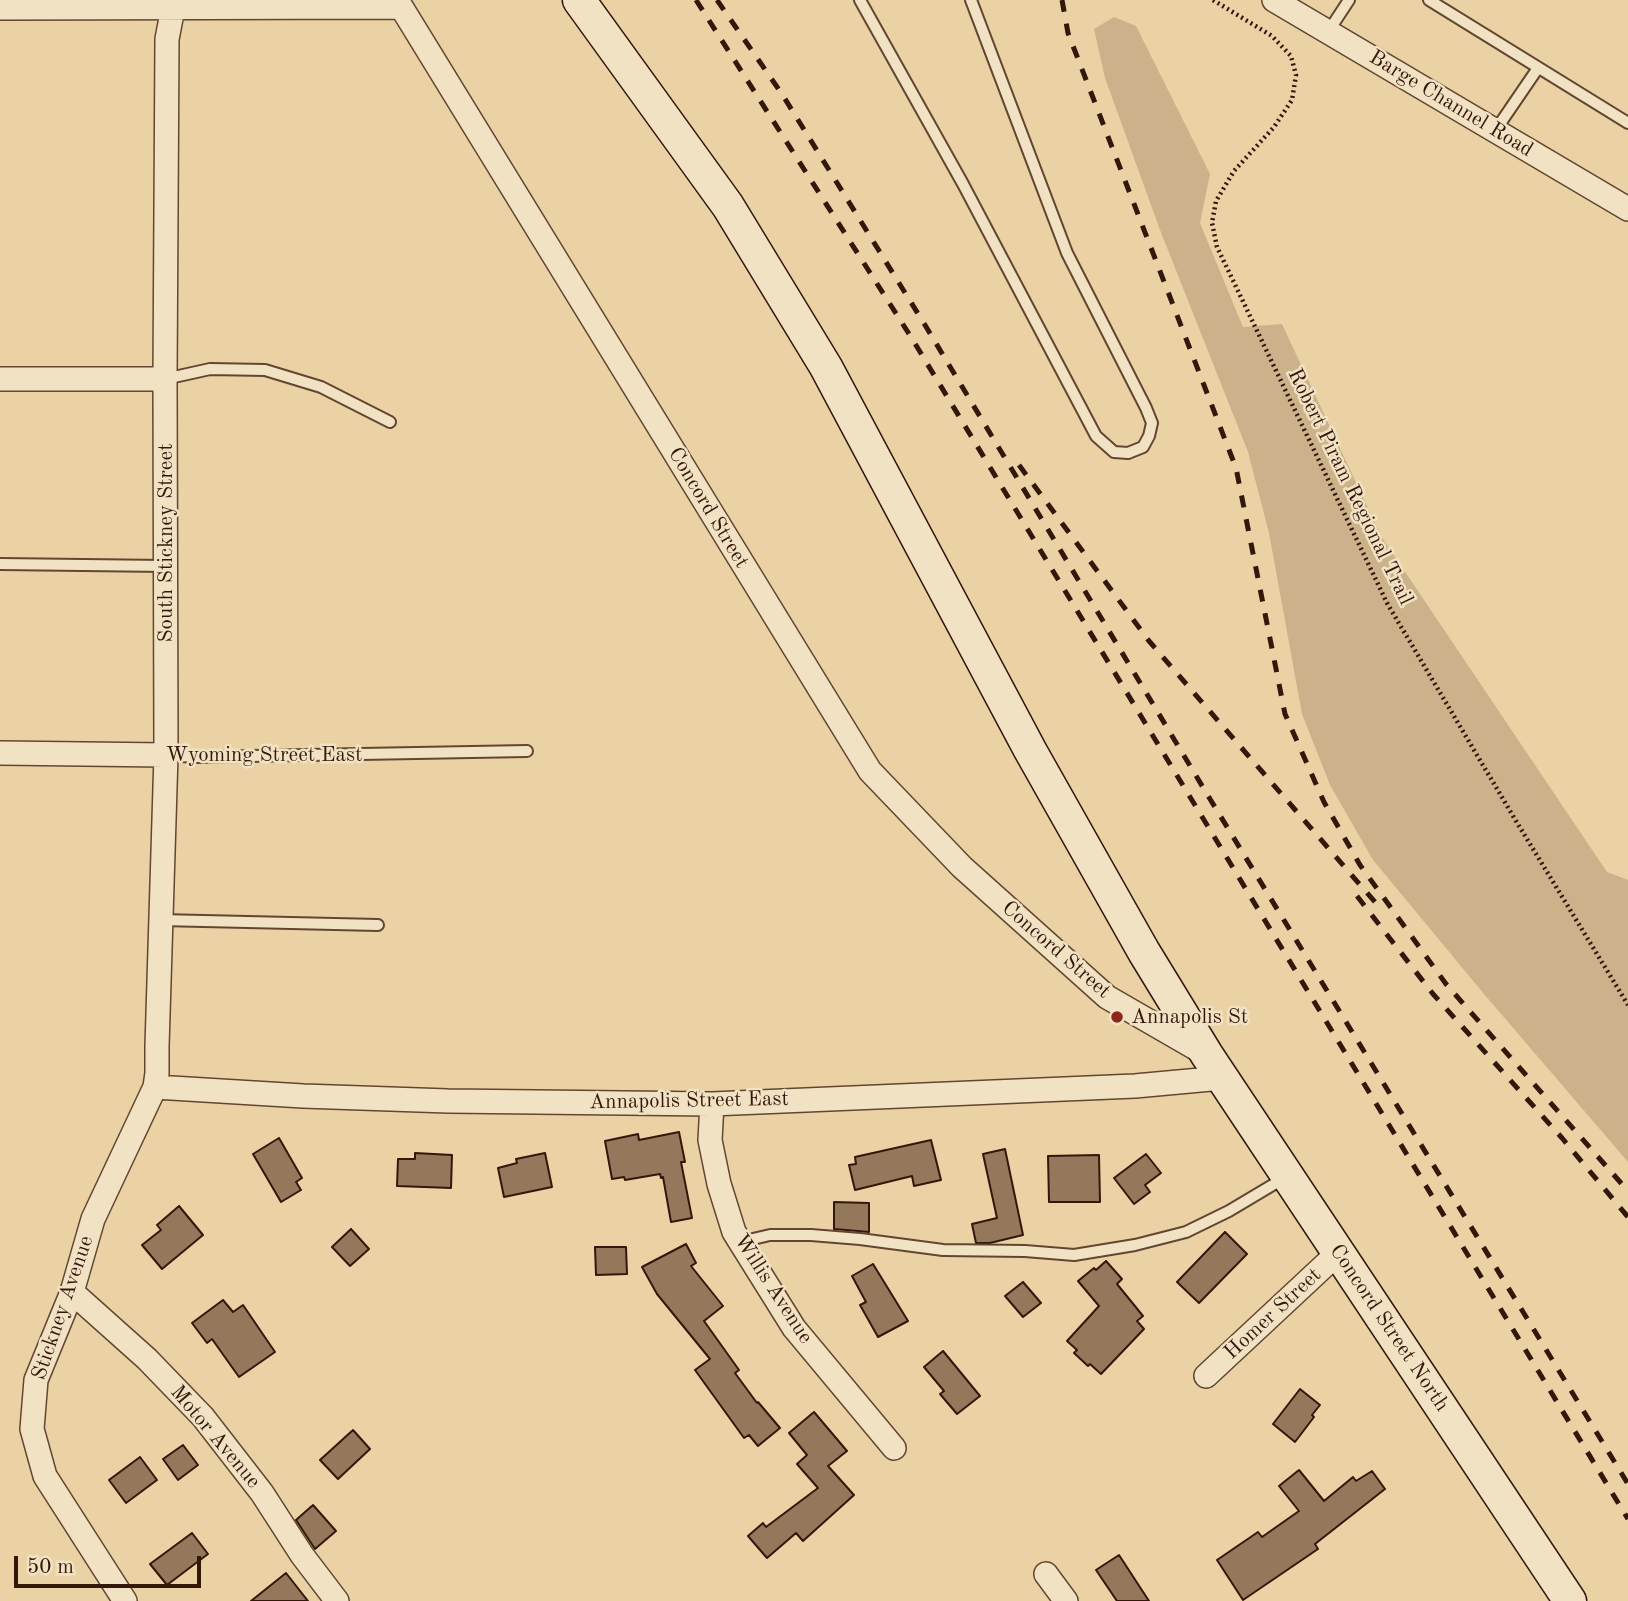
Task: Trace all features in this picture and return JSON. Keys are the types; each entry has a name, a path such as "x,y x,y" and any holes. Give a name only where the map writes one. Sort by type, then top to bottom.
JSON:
{"main road":[{"path":"579,0 728,206 819,356 1030,750 1144,952 1215,1066"},
{"name":"Concord Street North","path":"1215,1066 1570,1601"}],"street":[{"name":"Barge Channel Road","path":"1274,0 1628,209"},
{"name":"Concord Street","path":"399,3 870,771 962,867 1107,997 1215,1066"},
{"path":"0,8 399,3"},
{"name":"South Stickney Street","path":"155,1087 158,1073 166,755 167,39 173,4"},
{"path":"0,379 165,379"},
{"name":"Wyoming Street East","path":"0,753 166,755"},
{"name":"Annapolis Street East","path":"155,1087 448,1101 712,1104 1135,1086 1215,1066"},
{"name":"Stickney Avenue","path":"125,1601 45,1476 32,1429 36,1380 72,1292 93,1219 155,1087"},
{"name":"Willis Avenue","path":"712,1104 710,1140 734,1232 794,1328 894,1448"},
{"name":"Homer Street","path":"1206,1377 1339,1252"},
{"name":"Motor Avenue","path":"72,1292 147,1359 203,1417 262,1493 302,1555 337,1601"},
{"path":"1046,1574 1066,1601"}],"lane":[{"path":"859,0 963,184 1096,436 1114,452 1128,453 1143,447 1152,423 1067,253 971,0"},
{"path":"1328,32 1349,0"},
{"path":"1437,2 1628,123"},
{"path":"1495,131 1538,68"},
{"path":"165,379 210,369 265,370 321,387 390,422"},
{"path":"0,564 166,566"},
{"name":"Wyoming Street East","path":"166,755 195,757 527,751"},
{"path":"160,920 377,925"},
{"path":"740,1242 770,1235 811,1235 943,1250 1025,1251 1074,1255 1135,1245 1186,1232 1229,1211 1288,1176"}],"path":[{"name":"Robert Piram Regional Trail","path":"1213,0 1272,36 1291,56 1296,75 1292,100 1274,127 1234,171 1216,201 1212,223 1217,247 1387,604 1628,1005"}],"shaded area":[{"path":"1114,17 1136,26 1210,174 1200,223 1243,327 1282,324 1381,536 1607,872 1628,880 1628,1162 1373,860 1330,785 1302,714 1269,533 1248,452 1160,230 1105,78 1094,29"}],"building":[{"path":"679,1132 685,1162 681,1162 692,1218 671,1222 663,1177 661,1178 660,1174 625,1180 624,1177 612,1179 605,1141 638,1134 639,1140"},
{"path":"279,1138 302,1178 296,1182 301,1190 281,1202 253,1154"},
{"path":"931,1140 941,1180 914,1186 912,1176 855,1190 849,1165 856,1164 855,1157"},
{"path":"1005,1149 1023,1235 990,1243 976,1243 972,1224 997,1218 983,1154"},
{"path":"415,1153 452,1155 451,1188 397,1186 398,1159 415,1159"},
{"path":"545,1153 552,1187 504,1197 498,1168 517,1163 516,1159"},
{"path":"1146,1154 1161,1173 1145,1185 1150,1192 1134,1204 1114,1178"},
{"path":"1099,1155 1100,1202 1049,1202 1048,1156"},
{"path":"834,1202 869,1203 869,1232 834,1229"},
{"path":"179,1206 203,1235 162,1269 142,1245 161,1230 157,1225"},
{"path":"351,1229 369,1249 350,1266 332,1247"},
{"path":"1225,1232 1247,1254 1199,1303 1177,1282"},
{"path":"686,1244 696,1263 691,1266 723,1306 704,1321 739,1370 735,1373 780,1428 758,1446 749,1435 744,1438 695,1370 710,1359 657,1294 642,1267"},
{"path":"595,1247 626,1247 627,1274 596,1275"},
{"path":"1106,1261 1122,1279 1117,1284 1143,1316 1137,1321 1144,1329 1101,1374 1074,1353 1077,1350 1067,1341 1099,1306 1078,1281"},
{"path":"873,1264 908,1321 878,1337 860,1305 866,1302 852,1276"},
{"path":"1023,1282 1041,1303 1023,1317 1005,1296"},
{"path":"223,1300 233,1312 243,1305 275,1352 239,1377 212,1339 207,1343 192,1323"},
{"path":"943,1351 980,1396 957,1414 940,1394 944,1391 924,1367"},
{"path":"1300,1389 1320,1405 1295,1442 1273,1424"},
{"path":"814,1412 847,1451 828,1466 854,1495 803,1541 796,1533 767,1558 748,1536 763,1523 766,1527 818,1488 797,1464 807,1455 789,1433"},
{"path":"353,1430 370,1449 338,1479 320,1460"},
{"path":"183,1445 198,1465 178,1480 163,1459"},
{"path":"140,1457 157,1480 126,1503 109,1480"},
{"path":"1299,1470 1324,1501 1353,1477 1356,1481 1372,1471 1385,1489 1315,1544 1318,1549 1243,1600 1217,1560 1258,1532 1262,1537 1299,1511 1279,1486"},
{"path":"313,1505 336,1531 315,1549 296,1520"},
{"path":"192,1533 208,1554 167,1585 150,1564"},
{"path":"1119,1555 1149,1601 1117,1601 1096,1570"},
{"path":"286,1573 308,1601 251,1601"}],"railway":[{"path":"696,0 911,337 1628,1519"},
{"path":"717,0 782,94 925,325 1210,799 1628,1484"},
{"path":"1062,0 1068,33 1236,468 1285,714 1324,802 1360,865 1446,984 1628,1191"},
{"path":"1019,465 1149,641 1381,909"},
{"path":"1357,896 1433,994 1562,1138 1628,1217"}],"place":[{"name":"Annapolis St","path":"1117,1017"}]}
